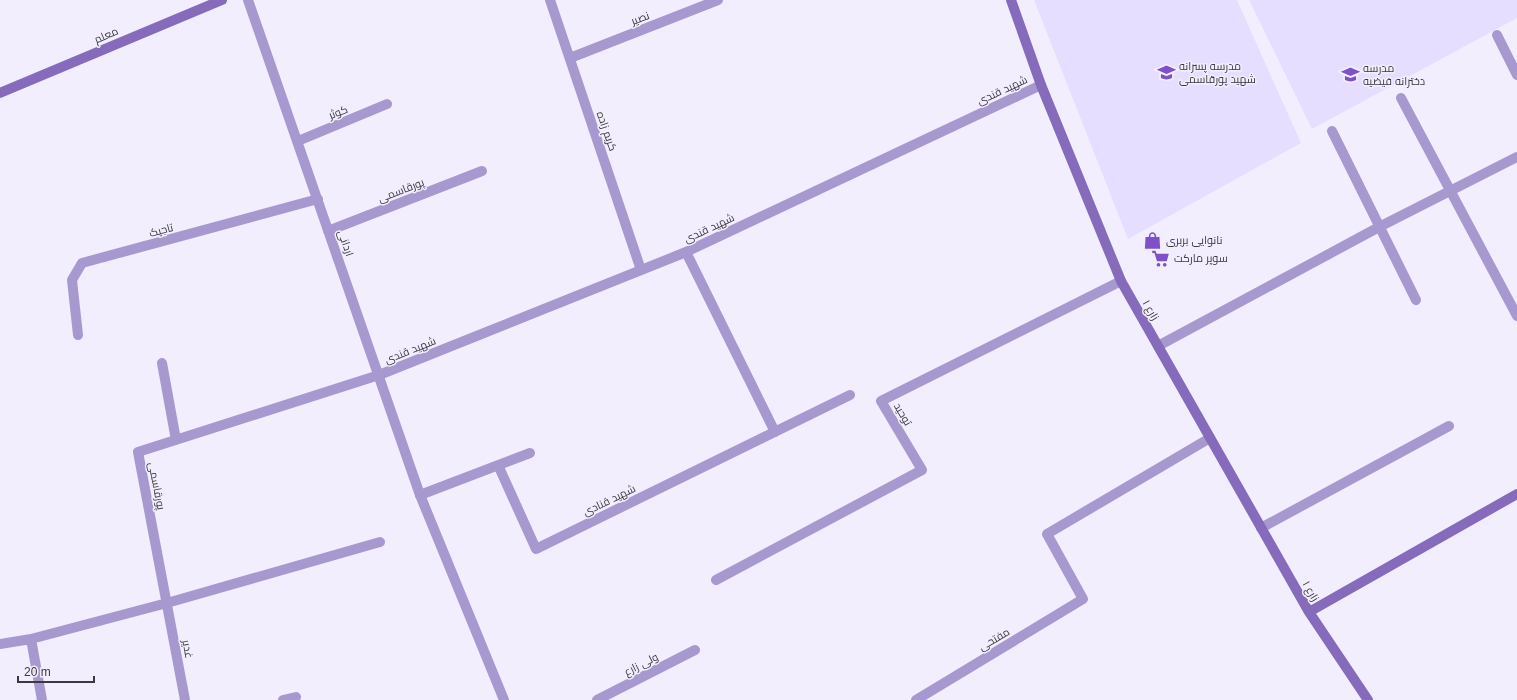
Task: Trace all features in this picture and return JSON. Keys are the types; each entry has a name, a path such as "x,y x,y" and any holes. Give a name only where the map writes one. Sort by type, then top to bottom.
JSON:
{"street":[{"name":"معلم","path":"0,93 222,0"},
{"name":"اردانی","path":"248,0 420,495 504,700"},
{"name":"کریم زاده","path":"550,0 641,270"},
{"name":"نصیر","path":"570,58 718,0"},
{"name":"زارع ۱","path":"1011,0 1041,85 1121,281 1309,612 1368,700"},
{"path":"1497,35 1517,76"},
{"name":"شهید قندی","path":"379,376 686,252 1041,85"},
{"path":"1401,98 1517,316"},
{"name":"کوثر","path":"298,141 387,104"},
{"path":"1332,131 1381,226 1416,300"},
{"path":"1158,346 1381,226 1451,192 1517,157"},
{"name":"پورقاسمی","path":"328,231 482,172"},
{"name":"تاجیک","path":"78,335 72,280 82,264 318,199"},
{"path":"686,252 775,432"},
{"name":"توحید","path":"716,580 922,470 880,401 1121,281"},
{"path":"162,363 176,440"},
{"name":"پورقاسمی","path":"167,603 138,452 379,376"},
{"name":"شهید قنادی","path":"498,466 536,549 850,395"},
{"path":"1260,528 1448,426"},
{"name":"مفتحی","path":"916,700 1083,599 1047,534 1210,438"},
{"path":"420,495 530,453"},
{"path":"1309,612 1517,494"},
{"path":"0,644 31,639 167,603 380,542"},
{"name":"غدیر","path":"167,603 185,700"},
{"path":"31,639 42,700"},
{"name":"ولی زارع","path":"597,700 695,650"},
{"path":"283,700 296,697"}],"shaded area":[{"name":"مدرسه پسرانه شهید پورقاسمی","path":"1034,0 1237,0 1301,143 1128,239"},
{"name":"مدرسه دخترانه فیضیه","path":"1249,0 1517,0 1517,18 1312,129"}],"place":[{"name":"مدرسه پسرانه شهید پورقاسمی","path":"1166,72"},
{"name":"مدرسه دخترانه فیضیه","path":"1350,74"},
{"name":"نانوایی بربری","path":"1153,240"},
{"name":"سوپر مارکت","path":"1161,258"}]}
